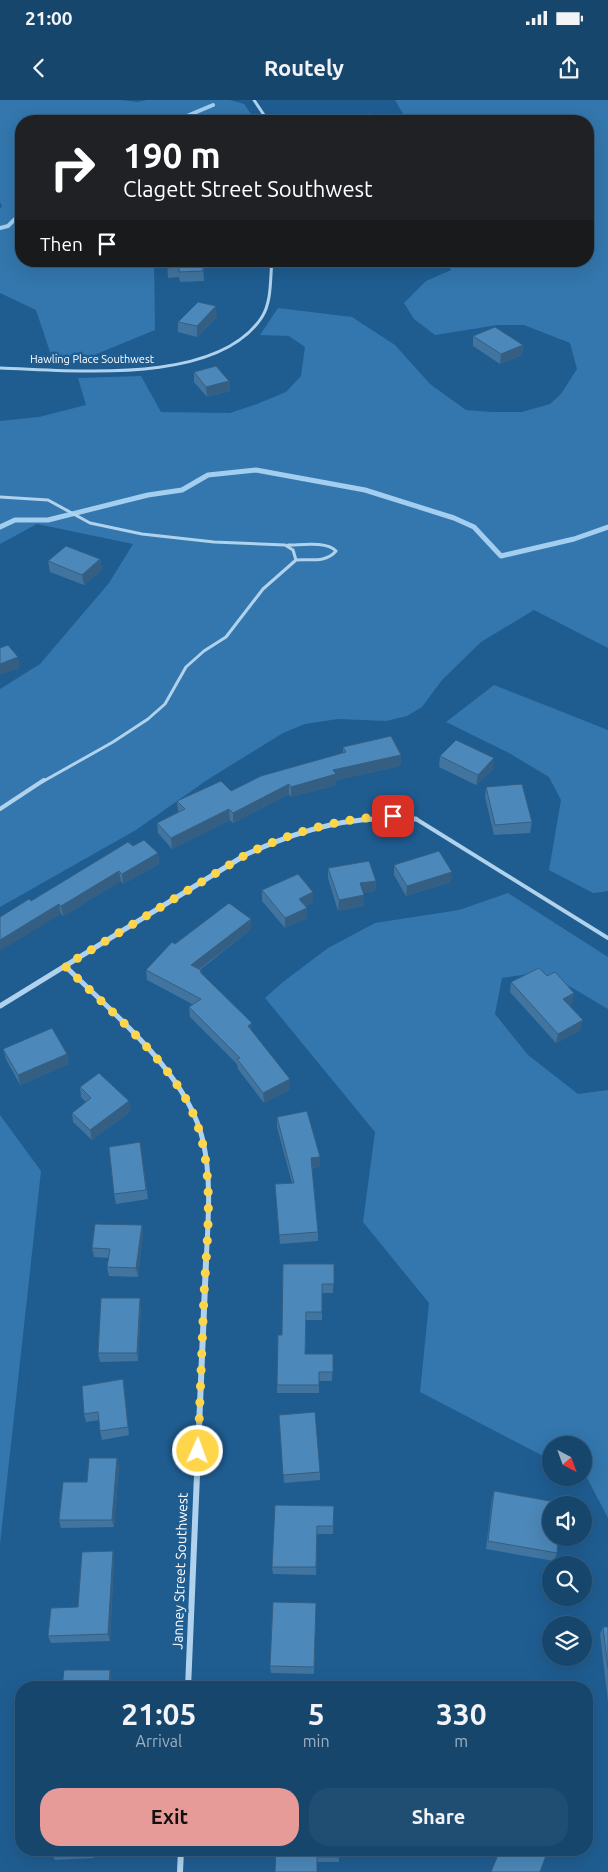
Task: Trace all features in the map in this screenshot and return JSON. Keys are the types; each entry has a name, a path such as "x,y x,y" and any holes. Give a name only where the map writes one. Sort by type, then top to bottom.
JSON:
{"street":[{"path":"254,100 264,115"},
{"name":"Hawling Place Southwest","path":"0,368 148,369 204,358 234,344 254,327 262,317 266,306 271,267"},
{"path":"0,1006 247,854 276,840 321,825 346,820 385,817 416,819"},
{"name":"Janney Street Southwest","path":"65,966 136,1037 162,1066 187,1100 200,1131 206,1159 208,1214 188,1681"},
{"path":"180,1872 181,1856"}],"lane":[{"path":"0,497 43,498 53,502 79,519 94,525 156,536 285,545 320,545 333,548 336,551 331,557 325,559 296,560 263,589 226,637 204,651 186,667 165,704 148,719 113,742 52,775 0,809"},
{"path":"285,545 293,550 296,560"},
{"path":"416,819 608,938"}],"shaded area":[{"path":"0,100 121,100 137,102 147,100 230,100 244,104 252,115 15,115 15,267 154,267 155,330 77,362 53,361 36,310 0,293 0,208 2,207 0,202"},
{"path":"395,100 608,100 608,648 534,610 481,642 442,680 422,707 407,716 386,721 338,719 305,724 283,733 207,780 136,830 0,907 0,689 40,664 109,583 133,544 37,524 0,544 0,421 39,417 86,405 78,378 141,376 161,412 230,413 257,404 286,392 301,376 305,347 289,336 260,335 278,308 352,317 395,345 430,384 466,410 522,412 550,404 561,394 577,369 570,343 524,325 498,325 435,335 414,319 404,303 426,281 451,270 450,267 594,267 594,115 404,115"},
{"path":"494,685 608,730 608,891 593,893 549,870 561,800 549,777 509,753 446,722"},
{"path":"508,893 608,957 608,1009 564,983 536,973 502,978 495,1014 528,1055 578,1094 608,1090 608,1518 591,1486 592,1436 542,1436 542,1455 420,1392 429,1303 363,1222 375,1132 265,998 328,948 375,923 459,910"},
{"path":"0,1115 41,1171 0,1544"}],"building":[{"path":"179,267 203,267 203,271 179,272"},
{"path":"198,302 216,306 197,326 178,322"},
{"path":"495,327 523,345 501,354 473,336"},
{"path":"216,366 229,381 206,387 194,372"},
{"path":"66,546 100,559 82,575 48,561"},
{"path":"8,645 18,657 0,664 0,648"},
{"path":"391,736 401,755 333,770 336,774 291,787 289,784 233,813 229,809 171,838 157,823 185,809 177,801 221,781 231,791 261,776 346,752 343,747"},
{"path":"456,740 494,758 478,775 440,756"},
{"path":"522,784 532,822 495,825 486,787"},
{"path":"144,840 158,853 122,874 119,871 61,906 59,904 0,940 0,917 29,899 31,901 128,842 133,846"},
{"path":"439,851 452,872 407,886 394,865"},
{"path":"369,861 376,881 360,883 364,895 339,900 328,868"},
{"path":"298,874 313,892 299,899 307,908 285,918 262,890"},
{"path":"229,903 251,919 191,965 201,970 200,972 252,1023 248,1026 290,1079 263,1093 237,1059 240,1058 189,1007 201,999 146,970 172,942 175,944"},
{"path":"539,968 547,976 555,972 574,993 563,999 583,1020 558,1034 511,982"},
{"path":"52,1028 67,1054 18,1075 3,1049"},
{"path":"99,1073 129,1101 90,1130 72,1113 91,1098 80,1087"},
{"path":"307,1111 320,1157 311,1158 318,1232 279,1235 275,1184 294,1183 277,1117"},
{"path":"140,1142 146,1190 114,1194 109,1147"},
{"path":"95,1224 142,1225 136,1268 107,1267 110,1249 92,1248"},
{"path":"283,1264 334,1264 334,1284 322,1284 322,1312 306,1312 305,1354 333,1354 333,1372 319,1372 319,1385 277,1385 278,1335 282,1335"},
{"path":"101,1298 140,1298 137,1353 98,1353"},
{"path":"123,1379 128,1427 100,1431 98,1412 84,1414 82,1386"},
{"path":"315,1412 320,1472 283,1475 279,1415"},
{"path":"89,1458 117,1458 112,1520 59,1520 63,1482 87,1482"},
{"path":"494,1491 542,1500 542,1546 557,1546 557,1553 488,1541"},
{"path":"275,1505 334,1506 333,1526 317,1526 316,1567 272,1567"},
{"path":"113,1551 108,1634 48,1636 51,1608 78,1607 82,1552"},
{"path":"273,1602 316,1603 314,1667 270,1666"},
{"path":"603,1627 608,1627 608,1668"},
{"path":"64,1670 110,1670 109,1681 63,1681"},
{"path":"276,1856 339,1856 317,1857 317,1872 275,1872"},
{"path":"498,1856 546,1856 540,1872 491,1872"}],"waterway":[{"path":"189,115 213,105"},
{"path":"0,228 8,226 15,219"},
{"path":"0,527 15,520 48,520 148,495 182,490 208,475 256,470 365,490 454,518 474,527 501,556 574,539 608,527"}],"route":[{"path":"198,1451 208,1214 206,1159 200,1131 187,1100 162,1066 136,1037 65,966 247,854 276,840 321,825 369,817 393,816"}]}
